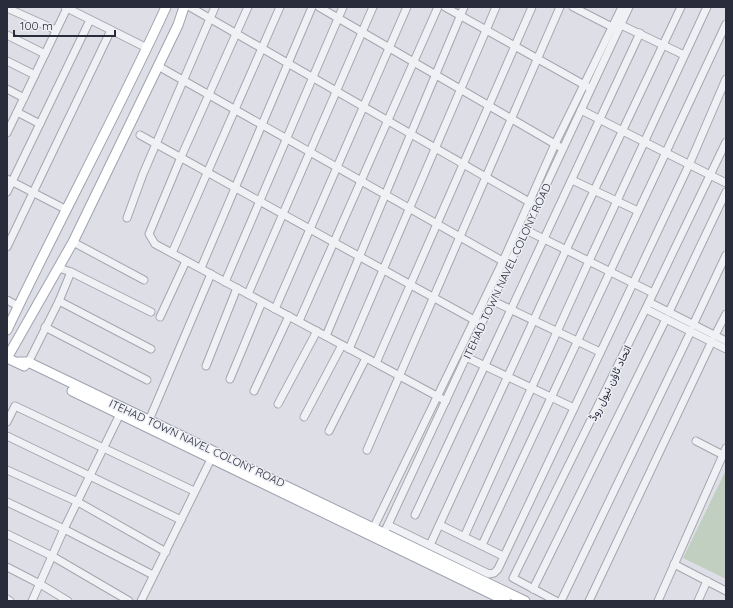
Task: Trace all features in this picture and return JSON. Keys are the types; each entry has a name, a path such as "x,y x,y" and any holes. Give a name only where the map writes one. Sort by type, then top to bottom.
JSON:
{"main road":[{"path":"7,330 65,209 147,48 166,7"},
{"path":"7,358 74,242 178,25 184,7"},
{"name":"ITEHAD TOWN NAVEL COLONY ROAD","path":"7,358 24,364 372,532 506,601"},
{"name":"ITEHAD TOWN NAVEL COLONY ROAD","path":"24,364 120,414 148,424"},
{"name":"ITEHAD TOWN NAVEL COLONY ROAD","path":"382,537 525,601"}],"street":[{"path":"190,7 537,206"},
{"path":"127,218 143,174 215,7"},
{"path":"248,7 181,157 149,234 155,244 446,401"},
{"path":"172,253 280,7"},
{"path":"201,268 312,7"},
{"path":"319,7 563,149"},
{"path":"225,282 343,7"},
{"path":"248,294 373,7"},
{"path":"275,309 407,7"},
{"path":"299,322 438,7"},
{"path":"445,7 588,87"},
{"path":"326,336 464,7"},
{"path":"349,349 496,7"},
{"path":"376,363 532,7"},
{"path":"367,450 560,7"},
{"path":"573,7 617,28 640,34 684,55"},
{"name":"ITEHAD TOWN NAVEL COLONY ROAD","path":"617,28 622,7"},
{"name":"ITEHAD TOWN NAVEL COLONY ROAD","path":"372,532 503,261 555,144 588,87 629,7"},
{"path":"430,545 533,320 681,7"},
{"path":"464,537 616,201 707,7"},
{"path":"7,8 56,30"},
{"path":"7,133 66,8 147,48"},
{"path":"7,192 10,180 40,124 90,20"},
{"path":"482,545 726,24"},
{"path":"7,247 110,30"},
{"path":"415,515 640,34"},
{"path":"7,35 45,54"},
{"path":"7,61 35,75"},
{"path":"158,66 510,265"},
{"path":"388,525 489,574 494,573 498,569 689,164 726,79"},
{"name":"ITEHAD TOWN NAVEL COLONY ROAD","path":"382,537 581,110 588,87"},
{"path":"7,89 24,98"},
{"path":"581,110 726,183"},
{"path":"17,112 40,124"},
{"path":"140,134 482,324"},
{"name":"اتحاد ٹاؤن نیول روڈ","path":"556,601 513,578 648,306 726,142"},
{"path":"10,180 65,209"},
{"path":"572,180 638,211"},
{"path":"533,589 668,315 726,192"},
{"path":"526,230 653,293"},
{"path":"74,242 144,280"},
{"path":"561,601 726,255"},
{"path":"160,317 186,261"},
{"path":"59,268 71,272 151,312"},
{"path":"24,364 59,301 71,272"},
{"path":"148,424 211,274"},
{"path":"206,366 237,288"},
{"path":"7,300 18,306"},
{"path":"59,301 152,349"},
{"path":"493,301 600,352"},
{"path":"230,379 262,302"},
{"path":"648,306 714,338 726,341"},
{"path":"589,601 726,314"},
{"path":"254,391 289,316"},
{"path":"45,327 147,380"},
{"path":"278,404 317,332"},
{"path":"714,338 726,349"},
{"path":"304,417 342,345"},
{"path":"466,357 574,408"},
{"path":"330,431 366,358"},
{"path":"7,422 15,406 194,491"},
{"path":"32,601 64,529 120,414"},
{"path":"7,436 181,520"},
{"path":"658,601 724,452 696,441"},
{"path":"141,601 213,455"},
{"path":"7,470 78,502 166,552"},
{"path":"7,502 64,529 153,575"},
{"path":"440,525 503,556"},
{"path":"7,534 52,556 129,601"},
{"path":"674,564 726,592"},
{"path":"7,567 40,584 68,601"},
{"path":"698,601 707,581"}],"green space":[{"path":"726,470 726,579 683,558"}]}
